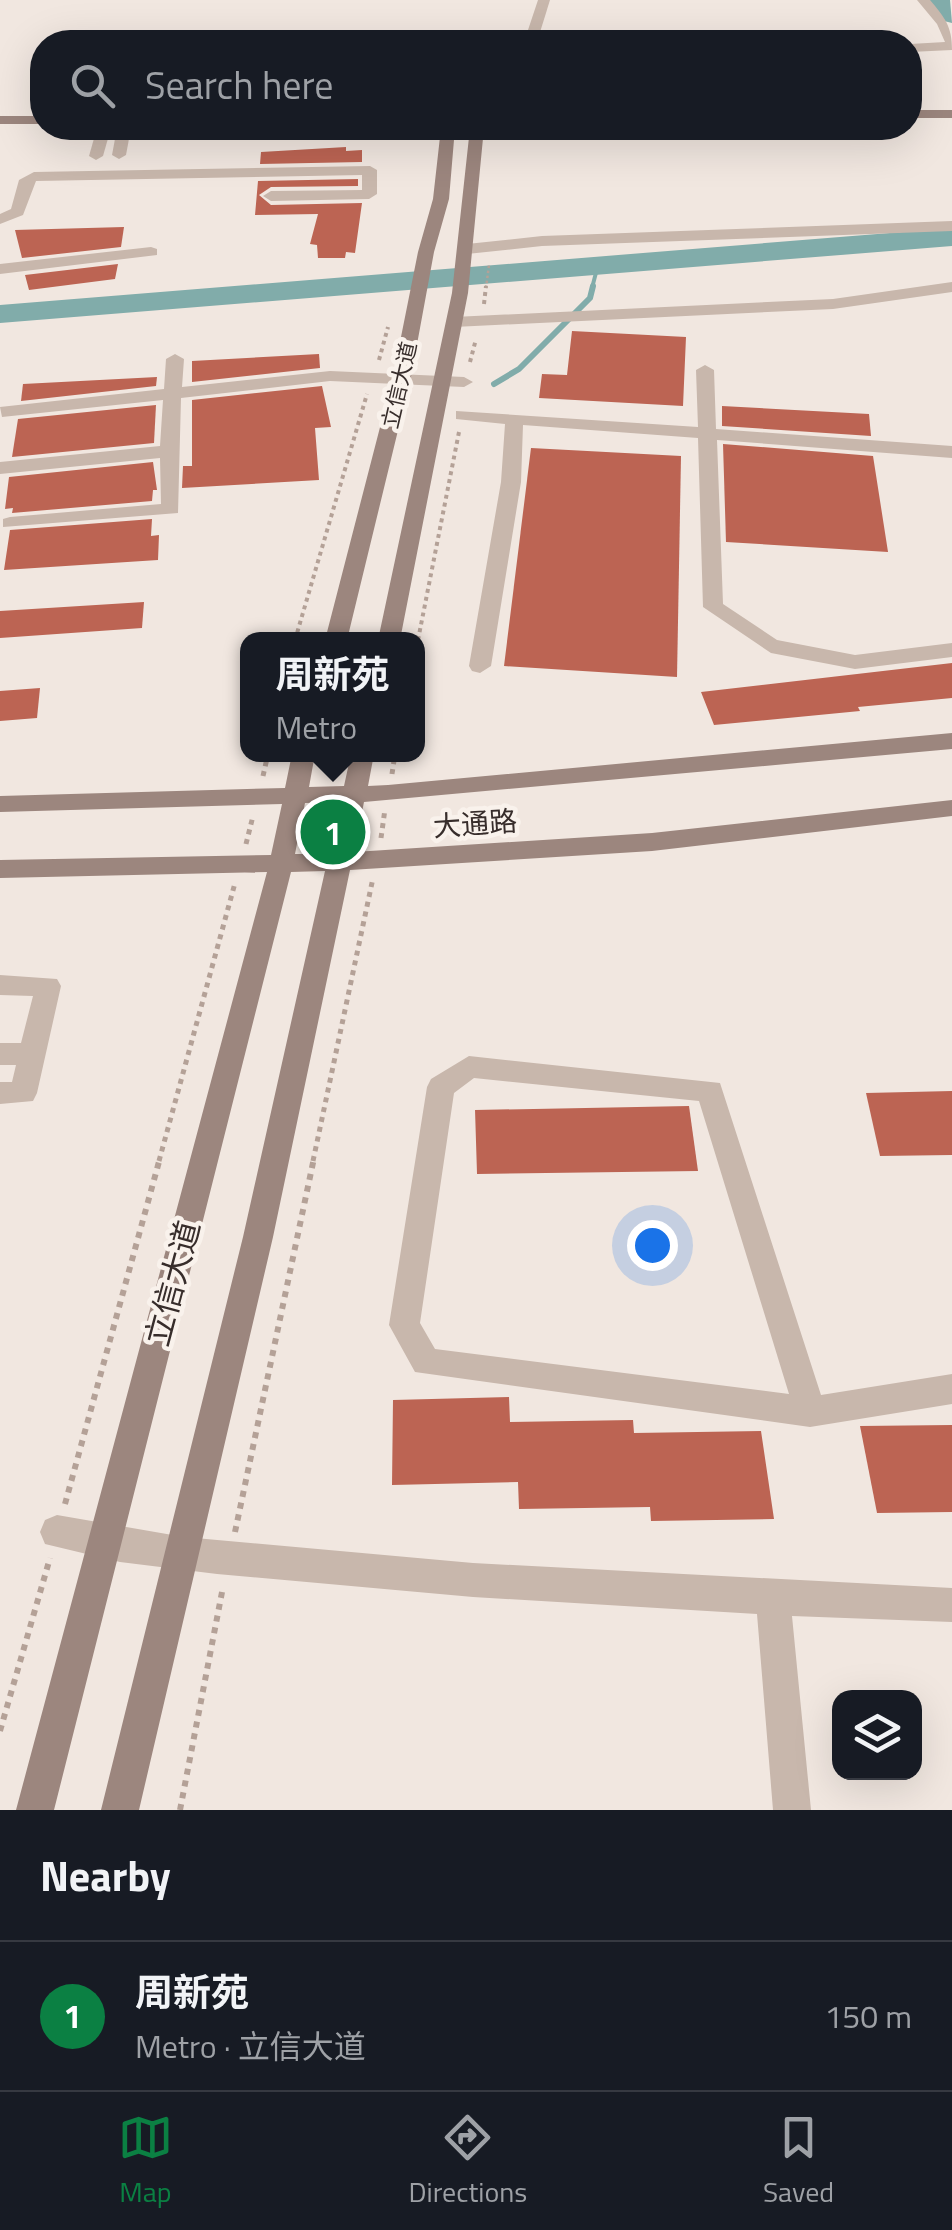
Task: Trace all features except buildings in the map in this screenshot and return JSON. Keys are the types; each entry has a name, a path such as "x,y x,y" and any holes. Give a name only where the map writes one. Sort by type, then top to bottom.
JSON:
{"street":[{"path":"534,30 544,0"},
{"path":"922,47 952,45 952,36 923,0"},
{"path":"922,117 952,117"},
{"path":"0,118 30,118"},
{"path":"96,156 101,140"},
{"path":"119,155 122,140"},
{"name":"立信大道","path":"338,632 402,377 426,252 441,199 447,140"},
{"name":"立信大道","path":"391,632 460,292 476,140"},
{"path":"0,219 18,212 27,180 34,177 370,170 369,194 271,196"},
{"path":"467,249 542,241 952,226"},
{"path":"0,270 151,252"},
{"path":"454,322 834,304 952,288"},
{"path":"10,523 171,509 169,451 174,359"},
{"path":"704,370 713,607 770,646 854,662 952,650"},
{"path":"2,412 330,376 464,382"},
{"path":"462,415 952,452"},
{"path":"480,666 511,482 514,419"},
{"path":"0,468 169,451"},
{"name":"大通路","path":"0,804 388,793 952,741"},
{"name":"立信大道","path":"35,1810 281,864 302,762"},
{"path":"120,1810 258,1237 362,762"},
{"name":"大通路","path":"0,869 377,860 652,842 952,808"},
{"path":"0,985 48,986 23,1093 0,1093"},
{"path":"0,1054 32,1054"},
{"path":"810,1412 710,1091 469,1067 441,1087 404,1325 426,1362 810,1412 952,1389"},
{"path":"57,1532 105,1545 396,1573 773,1598 952,1605"},
{"path":"773,1598 792,1810"}],"path":[{"path":"464,382 481,321 490,256"},
{"name":"立信大道","path":"297,632 392,312"},
{"path":"420,632 462,415"},
{"name":"立信大道","path":"0,1731 266,762"},
{"path":"180,1810 377,860 394,762"}],"waterway":[{"path":"938,0 952,16"},
{"path":"0,314 952,237"},
{"path":"592,288 598,265"},
{"path":"494,384 519,369 590,298 593,286"}],"place":[{"name":"周新苑","path":"333,832"}]}
